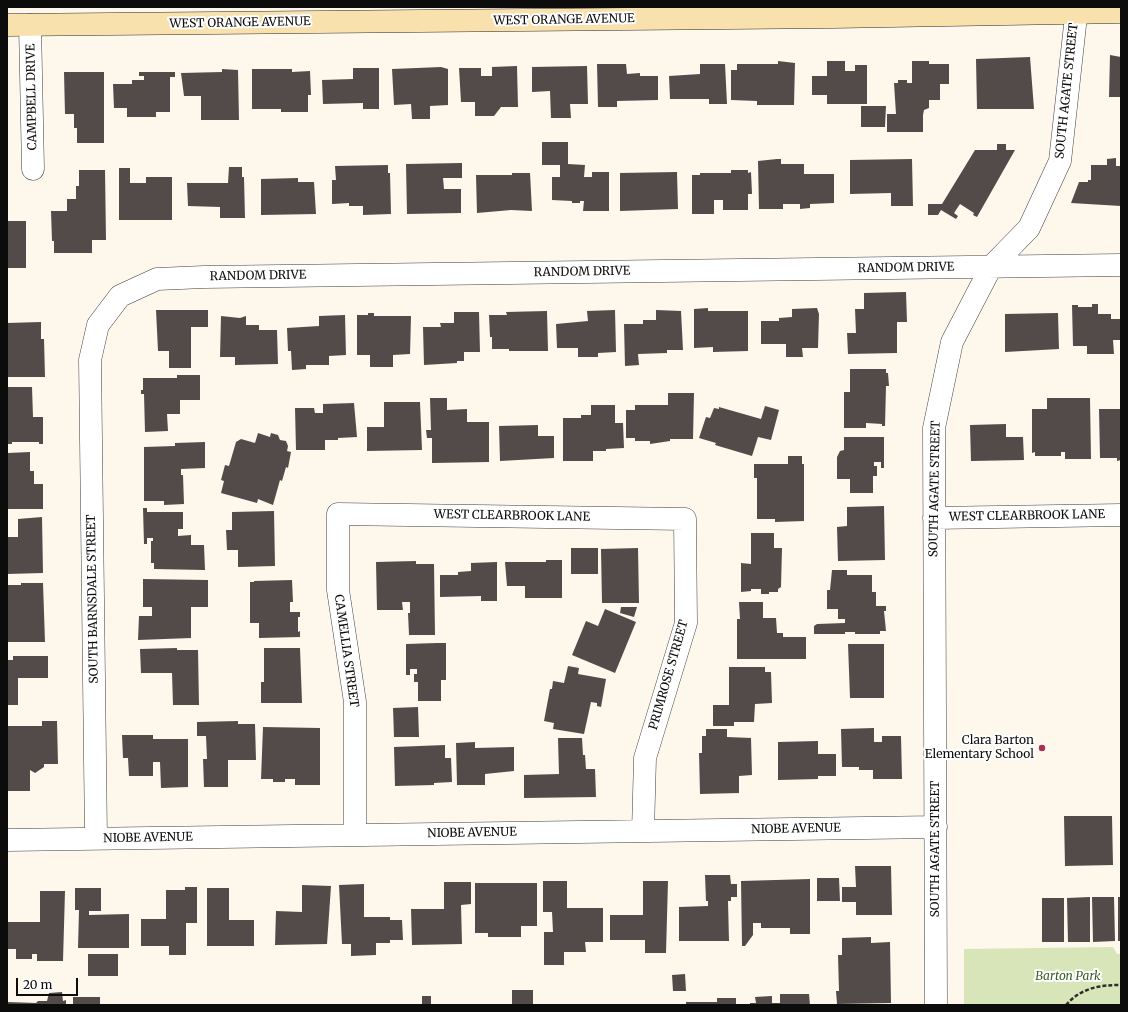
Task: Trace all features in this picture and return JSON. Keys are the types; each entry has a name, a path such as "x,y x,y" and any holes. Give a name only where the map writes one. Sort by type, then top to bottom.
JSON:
{"street":[{"name":"WEST ORANGE AVENUE","path":"7,25 833,12 1077,10 1121,12"},
{"name":"SOUTH AGATE STREET","path":"936,1005 934,428 952,342 991,267 1029,228 1060,161 1077,10"},
{"name":"CAMPBELL DRIVE","path":"30,25 33,169"},
{"name":"RANDOM DRIVE","path":"90,360 98,325 120,296 157,279 1121,264"},
{"name":"SOUTH BARNSDALE STREET","path":"90,360 96,838"},
{"name":"WEST CLEARBROOK LANE","path":"338,514 685,518"},
{"name":"CAMELLIA STREET","path":"338,514 338,590 355,702 355,835"},
{"name":"WEST CLEARBROOK LANE","path":"934,518 1121,515"},
{"name":"PRIMROSE STREET","path":"643,831 646,758 686,623 685,518"},
{"name":"NIOBE AVENUE","path":"7,840 936,827"}],"path":[{"path":"1066,1005 1081,992 1094,987 1121,985"}],"green space":[{"name":"Barton Park","path":"1113,947 1117,954 1121,954 1121,1005 964,1005 964,949"}],"building":[{"path":"1110,55 1121,57 1121,97 1109,97"},
{"path":"1030,57 1034,109 977,109 976,59"},
{"path":"778,61 795,63 794,105 757,105 757,101 731,100 731,70 737,70 737,64 778,64"},
{"path":"827,61 845,61 845,71 855,71 855,65 867,65 867,104 827,104 827,95 812,95 812,76 827,76"},
{"path":"912,61 929,61 929,64 949,64 949,84 940,84 940,100 929,100 929,108 924,110 923,115 923,132 887,132 887,114 896,114 894,83 898,83 898,80 907,80 907,83 912,83"},
{"path":"597,64 626,64 627,74 640,73 640,76 658,76 658,100 617,101 617,107 598,107"},
{"path":"700,64 725,64 727,104 709,104 709,99 670,99 669,76 700,74"},
{"path":"517,66 518,107 501,107 494,116 475,116 475,102 461,102 459,68 481,68 481,76 492,76 492,67"},
{"path":"587,66 588,104 570,104 571,118 551,118 550,91 532,92 532,67"},
{"path":"441,67 448,69 448,105 430,106 430,119 412,119 411,104 394,105 392,69"},
{"path":"353,68 379,68 379,109 363,109 363,103 323,104 322,80 353,79"},
{"path":"222,69 238,70 239,120 201,120 201,96 184,96 181,73 222,72"},
{"path":"252,69 292,69 292,72 310,71 311,95 308,95 308,112 281,112 281,109 252,109"},
{"path":"64,72 104,72 104,143 77,143 77,128 74,128 74,114 65,114"},
{"path":"139,72 175,72 175,77 170,77 170,112 156,112 156,117 127,117 127,108 114,108 113,84 132,84 132,80 144,80 144,76 139,76"},
{"path":"861,106 886,106 885,127 861,127"},
{"path":"542,142 568,142 568,164 585,165 584,177 592,177 592,172 609,172 609,211 583,211 584,201 580,201 580,203 572,203 572,201 552,200 552,177 560,177 560,165 542,165"},
{"path":"997,144 1006,144 1006,150 1015,150 977,217 973,215 974,213 960,204 954,213 958,216 956,219 941,210 938,215 928,215 928,204 942,204 975,150 997,150"},
{"path":"1116,158 1116,166 1121,166 1121,206 1071,203 1079,182 1088,182 1088,180 1091,180 1091,165 1107,165 1107,159"},
{"path":"781,159 781,164 804,164 804,174 834,174 834,203 810,204 810,208 800,209 800,204 783,204 783,209 759,209 758,161"},
{"path":"912,159 913,206 891,206 891,193 850,194 850,160"},
{"path":"462,163 462,178 443,178 444,189 461,189 461,213 407,214 406,164"},
{"path":"388,165 388,173 390,173 391,214 363,215 363,206 349,206 349,203 332,204 332,180 336,180 335,166"},
{"path":"229,167 242,167 242,177 244,177 245,218 220,218 220,207 188,206 187,183 228,183"},
{"path":"119,168 130,168 130,183 146,183 146,177 172,177 172,220 119,220"},
{"path":"79,170 105,170 106,240 92,240 92,253 54,253 51,211 67,211 67,199 76,199 76,186 79,186"},
{"path":"731,170 748,170 748,173 751,172 752,194 748,194 748,210 723,210 723,200 714,200 714,214 692,214 692,175 700,175 700,173 731,173"},
{"path":"677,172 678,209 620,211 620,173"},
{"path":"512,173 530,173 532,211 511,210 477,213 476,175 512,175"},
{"path":"298,178 298,182 314,182 316,214 261,215 261,179"},
{"path":"7,221 26,221 26,268 7,268"},
{"path":"906,292 907,322 897,322 897,353 848,354 847,333 856,333 855,309 864,309 864,293"},
{"path":"1092,304 1098,304 1098,314 1111,314 1111,319 1121,319 1121,340 1113,340 1114,354 1087,354 1087,346 1073,346 1072,305 1078,305 1078,307 1092,307"},
{"path":"708,308 708,311 748,311 748,351 713,352 713,347 694,348 694,309"},
{"path":"817,308 819,314 818,348 802,348 803,357 786,357 786,344 761,344 761,321 779,321 779,318 792,317 792,309"},
{"path":"156,310 208,310 208,327 191,327 191,368 169,368 169,351 158,351"},
{"path":"615,310 616,352 598,353 598,357 578,357 578,348 557,348 556,324 588,321 587,311"},
{"path":"656,310 681,311 683,350 667,350 667,353 638,354 639,365 625,366 624,324 643,324 643,320 656,320"},
{"path":"547,311 548,351 509,351 509,349 492,349 489,315 507,315 506,312"},
{"path":"454,312 479,312 480,352 464,352 464,361 457,361 457,363 424,365 423,327 441,327 440,323 454,323"},
{"path":"368,313 374,313 374,316 411,316 410,354 393,355 393,367 370,367 370,355 357,355 357,315 368,315"},
{"path":"1058,313 1059,349 1005,352 1005,314"},
{"path":"345,315 346,355 329,356 329,365 306,365 306,369 292,370 291,351 288,351 287,328 319,326 319,316"},
{"path":"221,316 240,318 246,316 246,325 259,325 259,330 277,330 278,364 235,365 235,357 220,357"},
{"path":"41,322 41,339 44,339 45,377 7,377 7,323"},
{"path":"850,369 886,369 886,373 888,373 889,386 886,386 885,426 882,426 882,424 866,423 866,428 844,428 844,392 850,392"},
{"path":"177,375 200,375 200,400 180,400 180,414 167,414 168,431 145,432 144,394 141,394 141,390 143,390 143,378 177,378"},
{"path":"7,387 32,387 33,417 43,417 43,444 39,444 39,442 12,442 12,444 7,444"},
{"path":"668,393 694,393 693,439 670,439 670,441 650,444 650,441 635,441 635,438 626,438 626,410 635,410 635,405 668,405"},
{"path":"430,398 447,398 447,410 467,409 467,422 489,422 489,462 432,463 432,438 427,438 426,430 431,430"},
{"path":"1047,398 1090,398 1091,459 1065,459 1065,452 1061,452 1061,456 1035,456 1035,452 1032,453 1032,409 1047,409"},
{"path":"384,402 420,402 422,450 367,451 367,427 384,427"},
{"path":"354,403 357,437 338,438 338,440 325,440 325,450 296,450 295,408 314,408 315,413 323,413 323,404"},
{"path":"591,405 615,405 615,423 623,423 624,448 606,449 606,451 593,451 593,461 563,461 563,418 581,418 581,415 591,415"},
{"path":"765,406 779,410 771,440 758,437 752,456 715,445 716,443 699,438 706,417 710,418 714,408 719,409 719,407 761,419"},
{"path":"1099,409 1121,409 1121,460 1117,461 1117,458 1100,458"},
{"path":"1006,424 1006,437 1023,437 1024,460 971,461 970,425"},
{"path":"538,425 538,436 554,436 554,458 500,461 499,426"},
{"path":"258,433 270,437 271,433 278,435 280,440 286,441 288,446 287,451 291,452 288,468 286,467 282,481 280,480 273,505 258,499 257,503 221,493 224,481 221,480 225,465 229,466 236,442 241,439 255,443"},
{"path":"844,437 884,437 884,468 881,468 881,462 874,462 874,466 877,466 877,476 873,476 873,493 850,493 850,479 837,479 837,457 840,451 844,450"},
{"path":"205,442 205,468 181,469 181,475 183,475 184,504 164,505 164,501 144,501 144,447 175,446 175,443"},
{"path":"30,452 30,471 34,471 34,484 43,484 43,509 7,509 8,453"},
{"path":"788,456 802,456 802,464 804,464 804,521 775,522 775,519 757,519 757,478 754,478 754,464 788,464"},
{"path":"884,506 885,560 838,561 837,527 847,526 847,507"},
{"path":"143,508 147,508 147,512 183,512 183,529 178,529 178,536 191,535 191,545 204,545 205,570 154,569 154,563 151,563 151,541 153,541 153,538 147,538 147,544 144,544"},
{"path":"274,511 275,566 238,567 238,550 227,550 226,530 232,530 232,512"},
{"path":"42,517 43,573 7,574 7,537 18,537 18,519"},
{"path":"751,533 774,533 774,548 782,548 781,587 778,589 778,592 761,594 761,589 751,589 751,591 741,592 741,563 751,564"},
{"path":"571,548 598,548 598,574 571,574"},
{"path":"638,548 639,603 602,603 601,549"},
{"path":"546,560 562,560 562,598 525,598 525,586 507,586 505,562 546,562"},
{"path":"416,561 416,564 434,564 435,635 409,635 408,613 410,613 410,602 402,602 403,610 377,610 376,562"},
{"path":"497,562 497,601 481,601 481,596 440,597 440,575 458,575 458,572 471,571 471,563"},
{"path":"832,570 847,570 847,575 872,575 872,592 876,592 876,606 886,606 886,611 884,611 886,631 880,631 880,634 855,634 855,632 845,632 845,634 814,634 814,626 817,624 845,623 845,619 838,619 838,609 827,609 827,590 830,590"},
{"path":"143,579 208,580 208,607 191,607 191,638 138,640 139,616 152,616 152,607 143,607"},
{"path":"292,580 293,602 290,602 290,612 300,612 300,617 298,617 298,632 300,631 300,637 259,638 259,623 250,623 250,582"},
{"path":"21,583 43,583 45,642 7,642 7,585 21,585"},
{"path":"739,602 763,602 763,618 776,618 777,633 783,633 783,637 806,637 806,659 737,659 737,619 740,619"},
{"path":"621,607 637,607 634,617 620,613"},
{"path":"605,609 636,622 615,673 572,655 586,621 598,626"},
{"path":"446,643 446,680 441,680 441,701 418,701 418,682 414,682 414,674 417,674 417,669 410,669 410,675 406,675 406,644"},
{"path":"848,644 884,644 884,698 850,698"},
{"path":"177,648 177,650 198,650 199,705 173,705 172,673 141,673 140,649"},
{"path":"264,648 300,648 302,703 261,703 261,682 264,682"},
{"path":"13,656 48,656 48,678 18,678 18,705 7,705 7,660 13,660"},
{"path":"568,666 579,668 578,674 606,679 601,707 597,706 597,703 591,702 584,734 553,729 554,723 544,721 553,681 564,683"},
{"path":"729,667 765,667 765,672 771,672 772,703 755,704 754,722 734,722 734,726 713,726 713,705 729,705"},
{"path":"418,707 419,737 394,737 393,708"},
{"path":"42,721 57,721 58,764 44,764 44,767 35,773 30,770 30,791 7,791 7,726 42,726"},
{"path":"238,721 238,724 255,724 256,760 228,760 228,787 204,787 203,759 207,759 206,736 197,736 197,722"},
{"path":"263,727 320,728 320,785 295,785 295,779 285,779 285,782 273,782 273,779 261,779"},
{"path":"874,728 874,742 882,742 882,736 901,736 902,779 873,779 873,770 859,770 859,767 842,767 841,729"},
{"path":"706,729 727,729 727,737 751,738 752,775 739,776 739,793 700,794 699,753 702,753 702,736 706,736"},
{"path":"122,735 153,735 153,739 188,739 188,787 161,788 160,762 153,762 153,776 129,776 128,758 123,758"},
{"path":"558,738 582,738 586,769 595,769 596,797 524,798 524,775 559,774"},
{"path":"818,741 818,754 836,754 836,776 818,776 818,779 778,780 778,742"},
{"path":"475,742 475,748 514,747 514,771 485,774 485,785 457,785 456,743"},
{"path":"445,745 445,758 451,758 452,782 434,783 434,785 395,786 394,747"},
{"path":"1064,816 1112,816 1113,865 1065,866"},
{"path":"855,866 891,866 892,915 856,915 856,902 842,902 842,887 856,887"},
{"path":"705,875 730,875 731,884 737,884 737,897 731,897 731,901 728,901 729,941 679,941 679,907 708,906 708,901 706,901"},
{"path":"817,878 839,878 840,901 817,901"},
{"path":"810,879 810,934 790,934 790,928 761,928 761,923 753,923 753,935 745,946 742,946 741,881"},
{"path":"543,881 567,881 567,908 603,908 603,942 585,942 586,952 564,952 564,965 544,965 544,932 553,932 552,912 543,912"},
{"path":"643,881 668,881 666,953 645,953 645,940 610,940 610,915 643,915"},
{"path":"444,882 471,882 471,904 461,905 462,944 412,945 411,909 444,909"},
{"path":"475,883 537,883 537,926 521,926 521,937 488,937 488,933 475,933"},
{"path":"364,884 364,917 390,917 390,920 402,920 403,940 390,940 390,943 376,943 376,955 351,956 351,944 342,944 339,885"},
{"path":"302,885 331,886 327,944 275,945 276,911 302,912"},
{"path":"185,887 197,887 197,923 186,923 186,955 169,955 169,946 141,946 141,919 166,919 166,890 185,890"},
{"path":"75,888 101,888 101,911 89,911 89,915 129,914 129,948 78,948 79,910 75,910"},
{"path":"207,888 229,888 229,920 254,920 254,946 207,946"},
{"path":"40,891 65,891 63,961 37,961 37,954 32,954 32,959 16,959 16,949 7,949 7,922 40,922"},
{"path":"1090,897 1090,942 1068,942 1067,898"},
{"path":"1092,897 1114,897 1115,941 1093,942"},
{"path":"1118,897 1121,897 1121,941 1118,941"},
{"path":"1042,898 1064,898 1064,942 1042,942"},
{"path":"871,937 871,943 890,942 891,1003 837,1004 836,991 839,991 838,955 842,955 842,938"},
{"path":"88,954 118,954 118,976 88,976"},
{"path":"685,974 686,991 673,991 672,975"},
{"path":"512,990 533,990 533,1005 507,1005 512,1004"},
{"path":"62,992 63,1001 66,1000 66,1005 7,1005 8,1002 36,1003 38,1001 47,1001 49,993"},
{"path":"780,994 809,994 810,1005 750,1005 750,1003 756,1003 755,997 772,996 772,1003 780,1003"},
{"path":"422,996 431,996 431,1005 422,1005"},
{"path":"73,997 100,997 100,1005 73,1005"},
{"path":"717,998 736,998 736,1005 686,1005 686,1002 717,1002"}],"place":[{"name":"Clara Barton Elementary School","path":"1042,748"}]}
